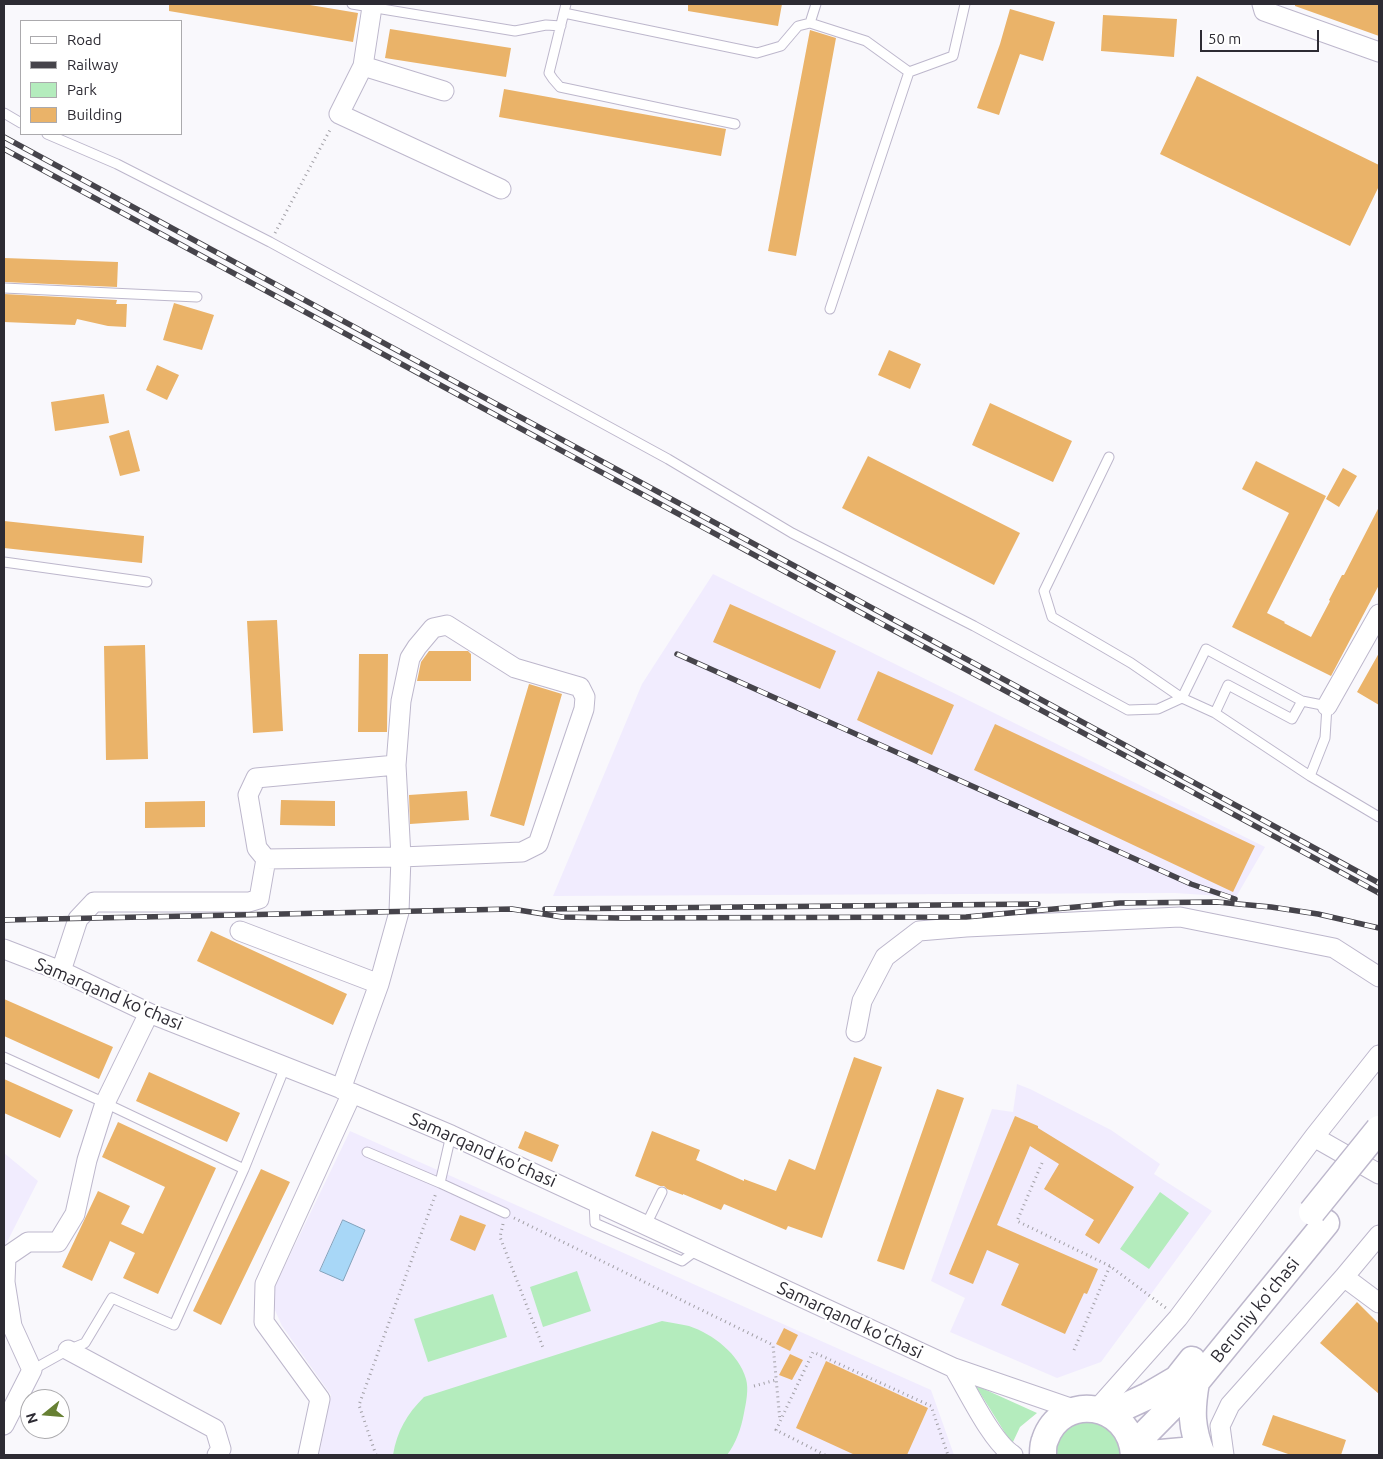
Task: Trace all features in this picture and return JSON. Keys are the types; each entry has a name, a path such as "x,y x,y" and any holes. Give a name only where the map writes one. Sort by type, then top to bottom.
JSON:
{"main road":[{"name":"Beruniy ko'chasi","path":"1135,1452 1196,1382 1319,1218 1379,1130"},
{"name":"Beruniy ko'chasi","path":"1043,1455 1045,1440 1052,1427 1062,1416 1094,1411 1148,1396 1177,1379 1319,1218 1379,1158"},
{"path":"1196,1382 1192,1405 1192,1420 1196,1439 1203,1455"},
{"path":"1094,1411 1120,1422 1128,1433 1135,1452 1183,1451 1203,1455"}],"street":[{"path":"1262,4 1264,11 1379,52"},
{"path":"372,7 363,66 339,114 501,189"},
{"path":"363,66 444,91"},
{"path":"1328,706 1379,614"},
{"path":"266,859 401,856 522,852 538,844 584,709 585,697 580,687 515,668 447,625 433,628 410,658 401,702 396,765 401,856 398,912 379,984 346,1091 265,1284 264,1322 320,1400 308,1455"},
{"path":"266,859 257,848 248,795 256,778 396,765"},
{"path":"61,972 78,919 94,902 249,902 258,899 266,859"},
{"path":"856,1032 862,1001 885,957 919,931 1180,917 1334,948 1379,977"},
{"path":"240,930 379,984"},
{"name":"Samarqand ko'chasi","path":"4,949 61,972 149,1013 451,1135 954,1368 1094,1411"},
{"path":"4,1425 32,1370 12,1326 5,1282 6,1257 28,1242 58,1242 75,1214 87,1160 105,1103 149,1013"},
{"name":"Beruniy ko'chasi","path":"1094,1411 1178,1318 1314,1137 1379,1055"},
{"path":"1314,1137 1379,1174"},
{"path":"1224,1455 1220,1426 1230,1405 1379,1235"},
{"path":"1344,1277 1379,1303"},
{"path":"68,1350 215,1429 221,1450 217,1455"},
{"path":"954,1368 987,1425 1006,1451 1013,1455"}],"lane":[{"path":"352,4 515,31 546,25 560,26"},
{"path":"810,23 816,4"},
{"path":"909,72 953,56 965,4"},
{"path":"735,124 560,87 552,79 550,73 564,8 758,53 781,46 798,26 810,23 866,41 909,72"},
{"path":"830,309 909,72"},
{"path":"4,113 20,122"},
{"path":"49,135 116,164 270,242 668,459 792,533 974,626 1128,710 1158,709 1182,698 1206,649 1302,701 1328,706 1326,738 1310,776"},
{"path":"4,288 197,297"},
{"path":"1110,457 1044,591 1052,617 1131,663 1182,698 1215,713 1310,776 1379,817"},
{"path":"4,562 147,582"},
{"path":"1215,713 1228,685 1292,719 1302,701"},
{"path":"4,1057 244,1169"},
{"path":"32,1370 85,1343 112,1298 174,1325 244,1169 285,1067"},
{"path":"440,1183 451,1135"},
{"path":"368,1152 505,1213"},
{"path":"646,1225 662,1192"},
{"path":"594,1201 595,1223 682,1261 698,1249"}],"path":[{"path":"270,242 339,114"},
{"path":"1042,1163 1018,1221 1110,1266 1178,1318"},
{"path":"376,1455 359,1406 440,1183"},
{"path":"544,1350 500,1237 505,1213 773,1345 780,1420"},
{"path":"1074,1350 1110,1266"},
{"path":"825,1455 776,1430 813,1352 930,1406 948,1455"},
{"path":"754,1386 776,1380"}],"shaded area":[{"path":"713,574 1265,847 1236,897 1175,893 553,896 642,684"},
{"path":"1017,1084 1111,1130 1160,1164 1154,1174 1212,1211 1101,1362 1057,1378 950,1332 965,1298 931,1281 992,1109 1013,1112"},
{"path":"350,1131 931,1390 954,1455 319,1455 331,1395 282,1326 274,1308 275,1286"},
{"path":"4,1153 38,1181 4,1248"}],"green space":[{"path":"1160,1192 1189,1213 1149,1269 1120,1249"},
{"path":"577,1271 591,1311 543,1327 530,1287"},
{"path":"493,1294 507,1337 428,1362 414,1319"},
{"path":"662,1321 689,1326 707,1334 731,1353 743,1370 747,1387 746,1405 738,1436 727,1455 393,1455 397,1438 404,1423 424,1397"},
{"path":"975,1385 1037,1413 1020,1427 1012,1444"},
{"path":"1096,1421 1115,1434 1123,1455 1053,1455 1057,1438 1074,1422"}],"water":[{"path":"343,1220 365,1230 343,1281 320,1271"}],"building":[{"path":"169,4 304,4 358,13 353,42 169,11"},
{"path":"688,4 782,4 778,26 688,11"},
{"path":"1295,4 1379,4 1379,36 1295,6"},
{"path":"1010,9 1055,22 1043,61 1020,54 999,115 977,108 1000,44"},
{"path":"1103,15 1177,19 1174,57 1101,51"},
{"path":"390,29 511,48 506,77 385,58"},
{"path":"810,30 836,38 796,256 768,251"},
{"path":"1197,76 1379,165 1379,186 1350,246 1160,154"},
{"path":"504,89 726,129 721,156 499,117"},
{"path":"4,258 118,262 117,287 4,282"},
{"path":"4,294 117,300 116,304 127,304 126,327 108,326 77,319 75,325 4,322"},
{"path":"174,303 214,315 202,350 163,340"},
{"path":"889,350 921,364 910,389 878,375"},
{"path":"157,365 179,375 167,400 146,390"},
{"path":"104,394 109,423 55,431 51,402"},
{"path":"990,403 1072,441 1053,482 972,445"},
{"path":"129,430 140,471 120,476 109,436"},
{"path":"868,456 1020,533 994,585 842,508"},
{"path":"1256,461 1326,496 1267,613 1311,637 1379,507 1379,585 1331,676 1232,627 1289,513 1242,489"},
{"path":"1343,468 1357,476 1339,507 1326,499"},
{"path":"4,521 144,536 142,563 4,548"},
{"path":"730,604 836,651 820,689 713,642"},
{"path":"277,620 283,731 253,733 247,621"},
{"path":"145,645 148,759 106,760 104,646"},
{"path":"429,651 468,651 471,654 471,681 417,681 421,662"},
{"path":"1379,653 1379,705 1357,692"},
{"path":"359,654 388,654 387,732 358,732"},
{"path":"878,671 954,705 932,755 857,720"},
{"path":"529,684 562,694 524,826 490,816"},
{"path":"995,724 1255,846 1233,892 974,770"},
{"path":"467,791 469,820 410,824 409,795"},
{"path":"281,800 335,801 335,826 280,825"},
{"path":"205,801 205,827 145,828 145,802"},
{"path":"211,931 347,994 333,1025 197,961"},
{"path":"4,999 113,1047 99,1079 4,1036"},
{"path":"854,1057 882,1067 822,1238 788,1226 786,1230 724,1204 721,1210 635,1176 652,1131 700,1150 696,1160 744,1181 744,1179 776,1191 789,1159 815,1170"},
{"path":"149,1072 240,1113 227,1142 136,1101"},
{"path":"4,1079 73,1110 60,1138 4,1113"},
{"path":"937,1089 964,1098 904,1270 877,1261"},
{"path":"1015,1116 1038,1126 1038,1128 1134,1187 1099,1244 1085,1235 1094,1220 1044,1189 1059,1164 1030,1146 997,1225 1098,1269 1087,1294 1084,1293 1065,1334 1001,1305 1019,1264 987,1250 973,1284 949,1274"},
{"path":"118,1122 216,1168 158,1294 123,1278 135,1253 110,1241 92,1281 62,1267 98,1191 130,1206 121,1224 143,1234 165,1187 102,1157"},
{"path":"525,1131 559,1145 552,1162 518,1148"},
{"path":"261,1169 290,1182 221,1325 193,1311"},
{"path":"460,1215 486,1225 475,1251 450,1240"},
{"path":"1357,1302 1379,1324 1379,1394 1320,1343"},
{"path":"784,1328 798,1335 790,1351 776,1344"},
{"path":"790,1354 803,1360 792,1380 779,1375"},
{"path":"826,1361 928,1408 907,1455 855,1455 796,1428"},
{"path":"1273,1415 1346,1440 1341,1455 1291,1455 1262,1445"}],"railway":[{"path":"4,137 1379,883"},
{"path":"4,149 1379,893"},
{"path":"677,654 1191,884 1235,899"},
{"path":"4,920 512,909 562,917 618,918 966,917 1120,903 1217,902 1318,914 1379,928"},
{"path":"545,909 1038,904"}]}
